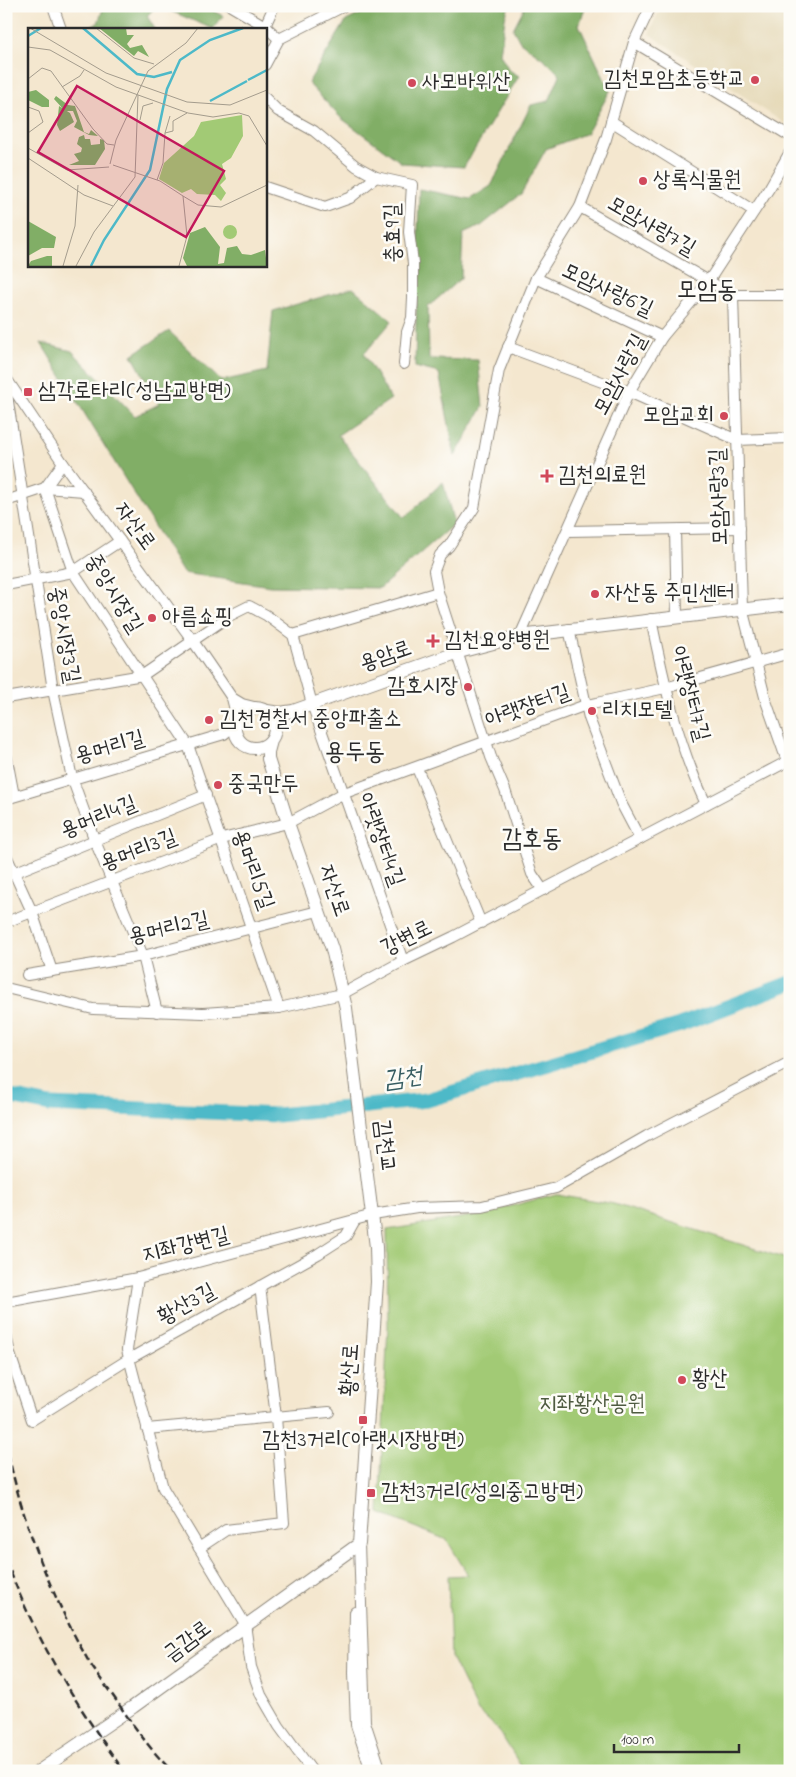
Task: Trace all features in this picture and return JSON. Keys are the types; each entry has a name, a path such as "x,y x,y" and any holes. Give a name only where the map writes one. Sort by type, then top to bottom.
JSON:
{"main road":[{"name":"용암로","path":"294,711 459,652 520,636 742,608 790,604"},
{"path":"274,735 261,748 242,744 238,738 236,721 247,709 254,707 280,714 294,711"},
{"path":"267,711 272,716 274,735"},
{"path":"268,759 268,752 280,721 294,711"},
{"path":"254,748 268,759"},
{"name":"자산로","path":"268,759 332,949 346,1008"},
{"name":"김천교","path":"346,1008 370,1199"},
{"name":"황산로","path":"359,1544 377,1282 370,1199"},
{"name":"금감로","path":"39,1771 133,1707 245,1624 359,1544"}],"street":[{"path":"53,6 62,28"},
{"path":"231,6 264,26 279,39"},
{"path":"264,26 274,6"},
{"path":"318,19 324,6"},
{"path":"266,64 279,39 344,6"},
{"path":"543,890 532,874 505,790 486,742 459,652 438,592 434,571 440,556 450,546 474,508 499,370 536,278 580,207 606,139 634,42 651,6"},
{"path":"634,42 790,136"},
{"name":"충효9길","path":"266,99 278,111 314,130 356,166 376,177 412,185 409,232 413,262 413,297 412,318 407,332 404,364"},
{"path":"610,121 754,211"},
{"name":"모암사랑길","path":"520,636 630,392 662,337 708,282 790,152"},
{"path":"266,187 325,207 350,198 376,177"},
{"name":"모암사랑7길","path":"580,207 733,295 790,295"},
{"name":"모암사랑6길","path":"536,278 662,337"},
{"name":"모암사랑3길","path":"733,295 742,608 755,662 788,761"},
{"path":"508,347 630,392 737,440 790,438"},
{"name":"자산로","path":"6,378 63,463 193,641 232,698"},
{"name":"중앙시장3길","path":"6,389 53,690 72,778 95,841 144,956 157,1012"},
{"path":"45,488 63,463"},
{"path":"6,501 45,488 84,491"},
{"name":"중앙시장길","path":"45,488 73,572 188,745"},
{"path":"568,530 740,528"},
{"path":"675,530 677,616"},
{"path":"6,585 35,581 73,572 120,541"},
{"path":"6,698 143,676 229,616 249,606 266,615 293,635 438,592"},
{"name":"아랫장터7길","path":"651,619 665,688 690,771 706,804"},
{"path":"569,630 586,706 621,803 640,839"},
{"name":"아랫장터4길","path":"293,635 312,704 402,961"},
{"name":"아랫장터길","path":"288,823 343,794 586,706 665,688 790,653"},
{"path":"232,698 242,704 254,707"},
{"path":"232,698 236,721"},
{"name":"용머리길","path":"10,797 224,734 236,721"},
{"path":"224,734 238,738"},
{"name":"용머리5길","path":"188,745 253,928 279,1008"},
{"path":"6,754 10,797"},
{"name":"강변로","path":"6,988 93,1008 203,1013 279,1008 342,994 402,961 425,952 482,923 788,761"},
{"path":"418,768 482,923"},
{"name":"용머리4길","path":"10,874 95,841 206,794"},
{"name":"용머리3길","path":"6,922 222,839 288,823"},
{"path":"6,855 10,874 32,912 52,971"},
{"name":"용머리2길","path":"27,976 144,956 318,912"},
{"name":"지좌강변길","path":"6,1302 138,1278 372,1215 417,1208 482,1206 556,1188 647,1136 790,1062"},
{"name":"황산3길","path":"6,1335 10,1354 32,1420 129,1359 318,1254 346,1236 355,1220"},
{"path":"138,1278 127,1350 163,1488 245,1624 251,1667 261,1695 279,1726 312,1771"},
{"path":"200,1548 226,1530 284,1523 276,1417 260,1286"},
{"path":"148,1429 329,1412"},
{"name":"황산로","path":"359,1544 354,1641 354,1699 356,1725 372,1771"},
{"name":"황산로","path":"359,1544 363,1706 365,1722 381,1771"}],"shaded area":[{"name":"김천모암초등학교","path":"661,6 790,6 790,127 649,34"}],"green space":[{"path":"104,6 156,6 147,16 154,28 87,28 98,23"},
{"path":"159,6 204,6 223,16 214,28"},
{"path":"377,6 509,6 505,18 500,54 509,70 519,76 464,167 402,163 341,118 308,83 346,21"},
{"path":"525,6 586,6 579,25 610,91 587,133 546,149 521,194 481,226 463,234 461,278 428,307 429,359 478,360 483,407 455,456 439,373 415,367 419,189 470,199 491,186 531,105 549,101 560,75 545,60 520,42 513,29"},
{"path":"353,288 392,321 364,354 391,399 338,435 404,518 443,482 454,524 380,588 270,586 183,573 41,343 72,351 135,416 159,404 132,355 169,331 221,381 267,371 273,311"},
{"name":"지좌황산공원","path":"556,1194 614,1204 790,1260 790,1771 524,1771 497,1728 477,1710 451,1657 448,1576 468,1575 447,1540 379,1513 388,1325 387,1230 478,1215"}],"waterway":[{"name":"감천","path":"6,1096 50,1105 277,1115 427,1100 680,1025 790,983"}],"railway":[{"path":"6,1442 28,1527 50,1583 75,1636 89,1662 130,1720 152,1750 172,1771"},
{"path":"6,1560 29,1616 57,1670 89,1721 124,1771"}],"place":[{"name":"김천모암초등학교","path":"755,80"},
{"name":"사모바위산","path":"412,83"},
{"name":"상록식물원","path":"643,181"},
{"name":"삼각로타리(성남교방면)","path":"28,392"},
{"name":"모암교회","path":"724,416"},
{"name":"김천의료원","path":"547,476"},
{"name":"자산동 주민센터","path":"595,594"},
{"name":"아름쇼핑","path":"152,618"},
{"name":"김천요양병원","path":"433,641"},
{"name":"감호시장","path":"468,687"},
{"name":"리치모텔","path":"592,711"},
{"name":"김천경찰서 중앙파출소","path":"209,720"},
{"name":"중국만두","path":"218,785"},
{"name":"황산","path":"682,1380"},
{"name":"감천3거리(아랫시장방면)","path":"363,1420"},
{"name":"감천3거리(성의중고방면)","path":"371,1493"}],"district":[{"name":"모암동","path":"707,291"},
{"name":"용두동","path":"355,753"},
{"name":"감호동","path":"532,840"}]}
